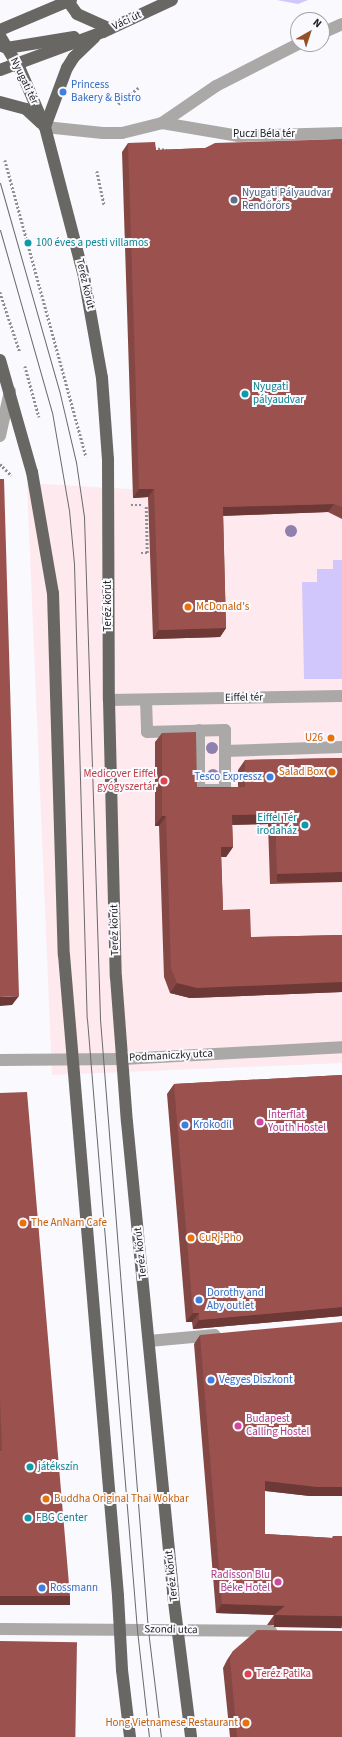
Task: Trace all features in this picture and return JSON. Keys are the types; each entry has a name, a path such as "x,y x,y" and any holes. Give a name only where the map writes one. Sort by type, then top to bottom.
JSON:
{"main road":[{"path":"67,0 77,14 106,30"},
{"path":"0,30 71,0"},
{"name":"Váci út","path":"106,30 172,0"},
{"path":"4,46 106,30"},
{"path":"0,70 106,30"},
{"path":"0,102 26,109 45,127 67,68 88,43 106,30"},
{"name":"Nyugati tér","path":"0,36 4,46 17,63 45,127"},
{"name":"Teréz körút","path":"45,127 84,277 102,378 108,459 109,700 116,978 122,1059 149,1341 178,1631 191,1737"},
{"path":"0,360 10,389 32,472 53,593 64,954 130,1737"}],"street":[{"path":"330,29 342,24"},
{"name":"Puczi Béla tér","path":"45,127 103,133 122,133 162,123 216,86 290,48"},
{"name":"Puczi Béla tér","path":"162,123 239,136 342,133"},
{"path":"0,436 10,389"},
{"name":"Eiffel tér","path":"109,700 342,696"},
{"path":"146,700 147,732 199,730 225,730 225,790 212,793 199,790 199,730"},
{"path":"225,751 342,747"},
{"name":"Podmaniczky utca","path":"0,1060 122,1059 342,1047"},
{"path":"149,1341 224,1334"},
{"name":"Szondi utca","path":"0,1629 281,1631"}],"path":[{"path":"118,104 138,88"},
{"path":"5,160 16,194 87,459"},
{"path":"97,171 104,205"},
{"path":"0,464 13,477"},
{"path":"131,505 141,505"},
{"path":"142,553 147,553 146,505"}],"shaded area":[{"path":"277,0 308,0 298,4"},
{"path":"27,483 163,491 342,492 342,1063 52,1075"},
{"path":"333,560 342,560 342,679 304,679 302,582 317,582 317,569 333,569"}],"building":[{"name":"Nyugati pályaudvar","path":"342,139 342,507 334,504 223,507 226,628 159,630 154,489 139,489 128,143 155,142 156,150 205,148 215,143"},
{"path":"0,479 4,479 19,996 0,997"},
{"path":"196,732 197,787 245,787 245,760 342,758 342,872 277,874 275,814 232,815 233,847 221,847 223,910 250,909 251,937 342,935 342,982 197,988 177,983 171,968 166,816 162,816 162,733"},
{"path":"342,1075 342,1307 199,1320 199,1313 193,1313 174,1084"},
{"path":"27,1092 70,1596 0,1596 0,1451 2,1451 0,1398 0,1093"},
{"path":"342,1322 342,1487 317,1487 265,1481 265,1534 333,1538 333,1536 342,1536 342,1616 274,1615 285,1606 222,1604 200,1335"},
{"path":"257,1630 342,1631 342,1737 237,1737 230,1659 233,1651"},
{"path":"0,1641 77,1642 75,1737 0,1737"}],"tram line":[{"path":"0,183 60,394 76,462 84,517 100,1019 148,1630 161,1737"},
{"path":"0,230 52,412 69,510 74,564 87,1019 137,1630 149,1737"}],"place":[{"name":"Princess Bakery & Bistro","path":"63,92"},
{"name":"Nyugati Pályaudvar Rendőrőrs","path":"234,200"},
{"name":"100 éves a pesti villamos","path":"28,243"},
{"name":"Nyugati pályaudvar","path":"245,394"},
{"name":"McDonald's","path":"188,607"},
{"name":"U26","path":"331,738"},
{"name":"Salad Box","path":"332,772"},
{"name":"Tesco Expressz","path":"270,777"},
{"name":"Medicover Eiffel gyógyszertár","path":"164,781"},
{"name":"Eiffel Tér irodaház","path":"305,825"},
{"name":"Interflat Youth Hostel","path":"260,1122"},
{"name":"Krokodil","path":"185,1125"},
{"name":"The AnNam Cafe","path":"23,1223"},
{"name":"CuRj-Pho","path":"191,1238"},
{"name":"Dorothy and Aby outlet","path":"199,1300"},
{"name":"Vegyes Diszkont","path":"211,1380"},
{"name":"Budapest Calling Hostel","path":"238,1426"},
{"name":"játékszín","path":"30,1467"},
{"name":"Buddha Original Thai Wokbar","path":"46,1499"},
{"name":"FBG Center","path":"28,1518"},
{"name":"Radisson Blu Béke Hotel","path":"278,1582"},
{"name":"Rossmann","path":"42,1588"},
{"name":"Teréz Patika","path":"248,1674"},
{"name":"Hong Vietnamese Restaurant","path":"246,1723"}]}
